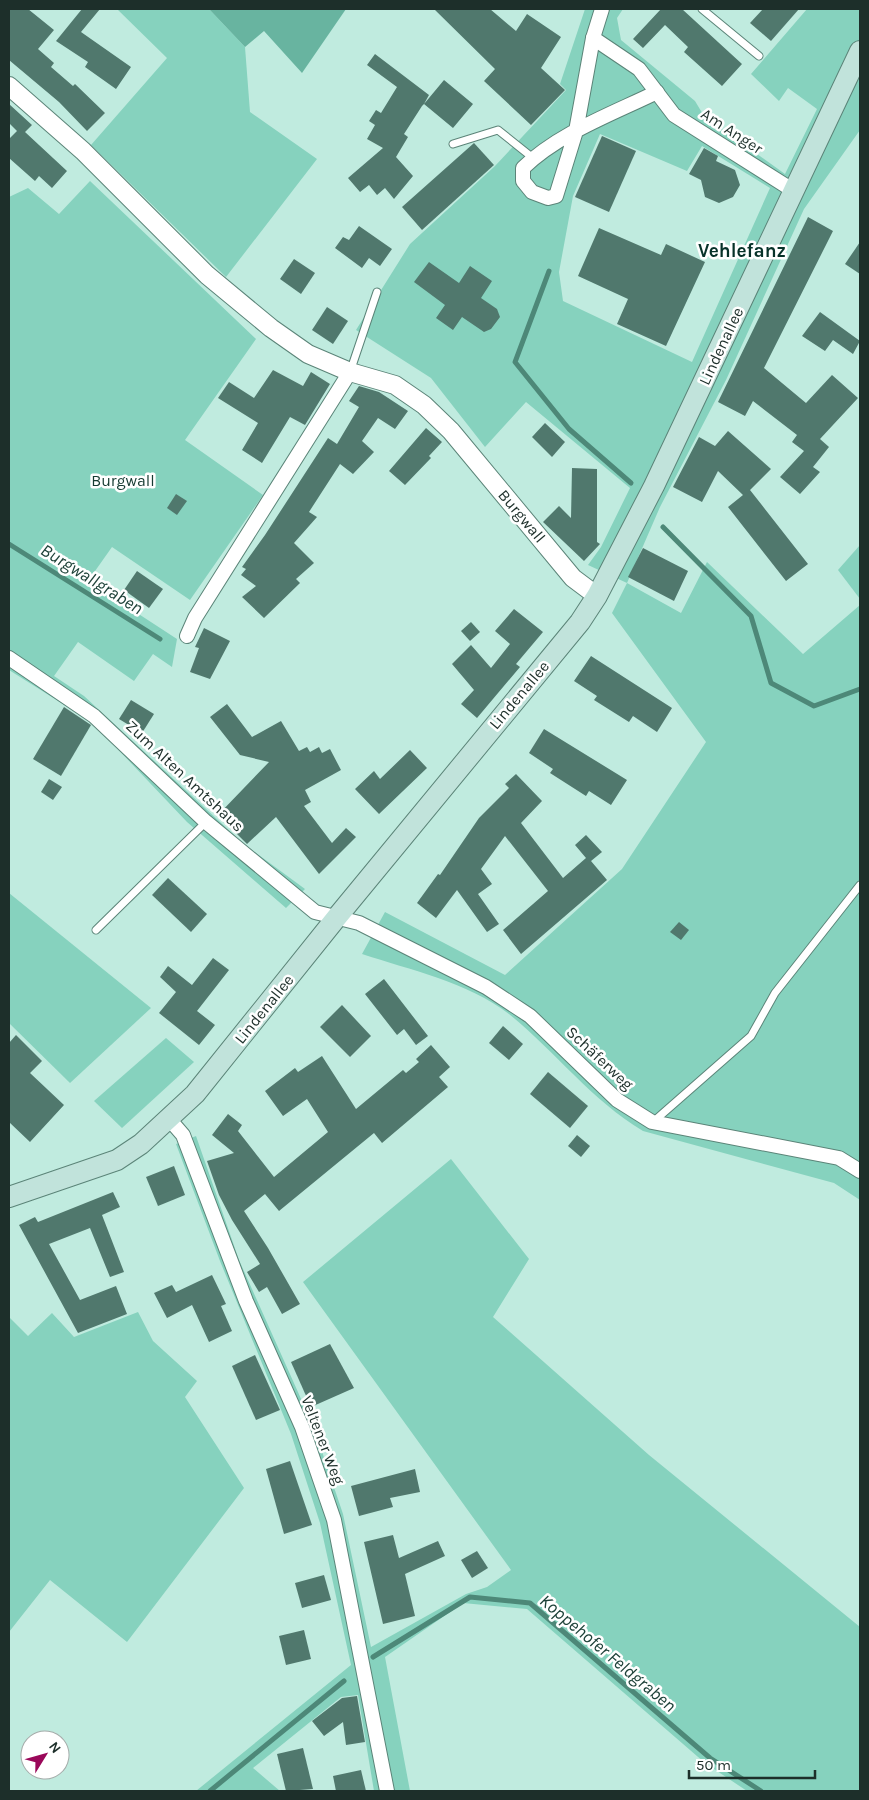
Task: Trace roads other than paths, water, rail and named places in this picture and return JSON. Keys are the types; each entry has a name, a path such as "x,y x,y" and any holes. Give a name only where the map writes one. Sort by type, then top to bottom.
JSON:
{"main road":[{"name":"Lindenallee","path":"9,1197 117,1160 141,1144 170,1120 196,1094 337,917 580,622 597,596 654,486 860,51"}],"street":[{"path":"602,9 593,38 576,131 556,196 548,198 532,192 523,181 523,168 533,158 576,131 657,92"},
{"name":"Am Anger","path":"593,38 639,69 674,115 794,192"},
{"name":"Burgwall","path":"9,86 83,151 207,275 271,328 308,354 350,372 395,385 424,404 451,431 573,578 597,596"},
{"path":"187,636 195,618 350,372"},
{"name":"Zum Alten Amtshaus","path":"9,658 94,716 206,822 315,912 337,917"},
{"name":"Schäferweg","path":"337,917 359,923 486,987 530,1016 617,1100 652,1122 839,1158 860,1171"},
{"name":"Veltener Weg","path":"170,1120 184,1135 246,1301 302,1428 334,1520 387,1791"}],"lane":[{"path":"702,9 759,56"},
{"path":"453,144 498,130 533,158"},
{"path":"350,372 377,292"},
{"path":"96,930 206,822"},
{"path":"652,1122 751,1036 775,993 860,885"}],"waterway":[{"name":"Burgwallgraben","path":"549,271 515,362 569,429 631,483"},
{"name":"Burgwallgraben","path":"663,527 751,616 771,683 814,706 860,689"},
{"name":"Burgwallgraben","path":"9,544 160,639"},
{"name":"Koppehofer Feldgraben","path":"373,1657 470,1597 530,1603 710,1758 761,1791"},
{"name":"Koppehofer Feldgraben","path":"210,1791 344,1681"}],"district":[{"name":"Vehlefanz","path":"742,251"}]}
